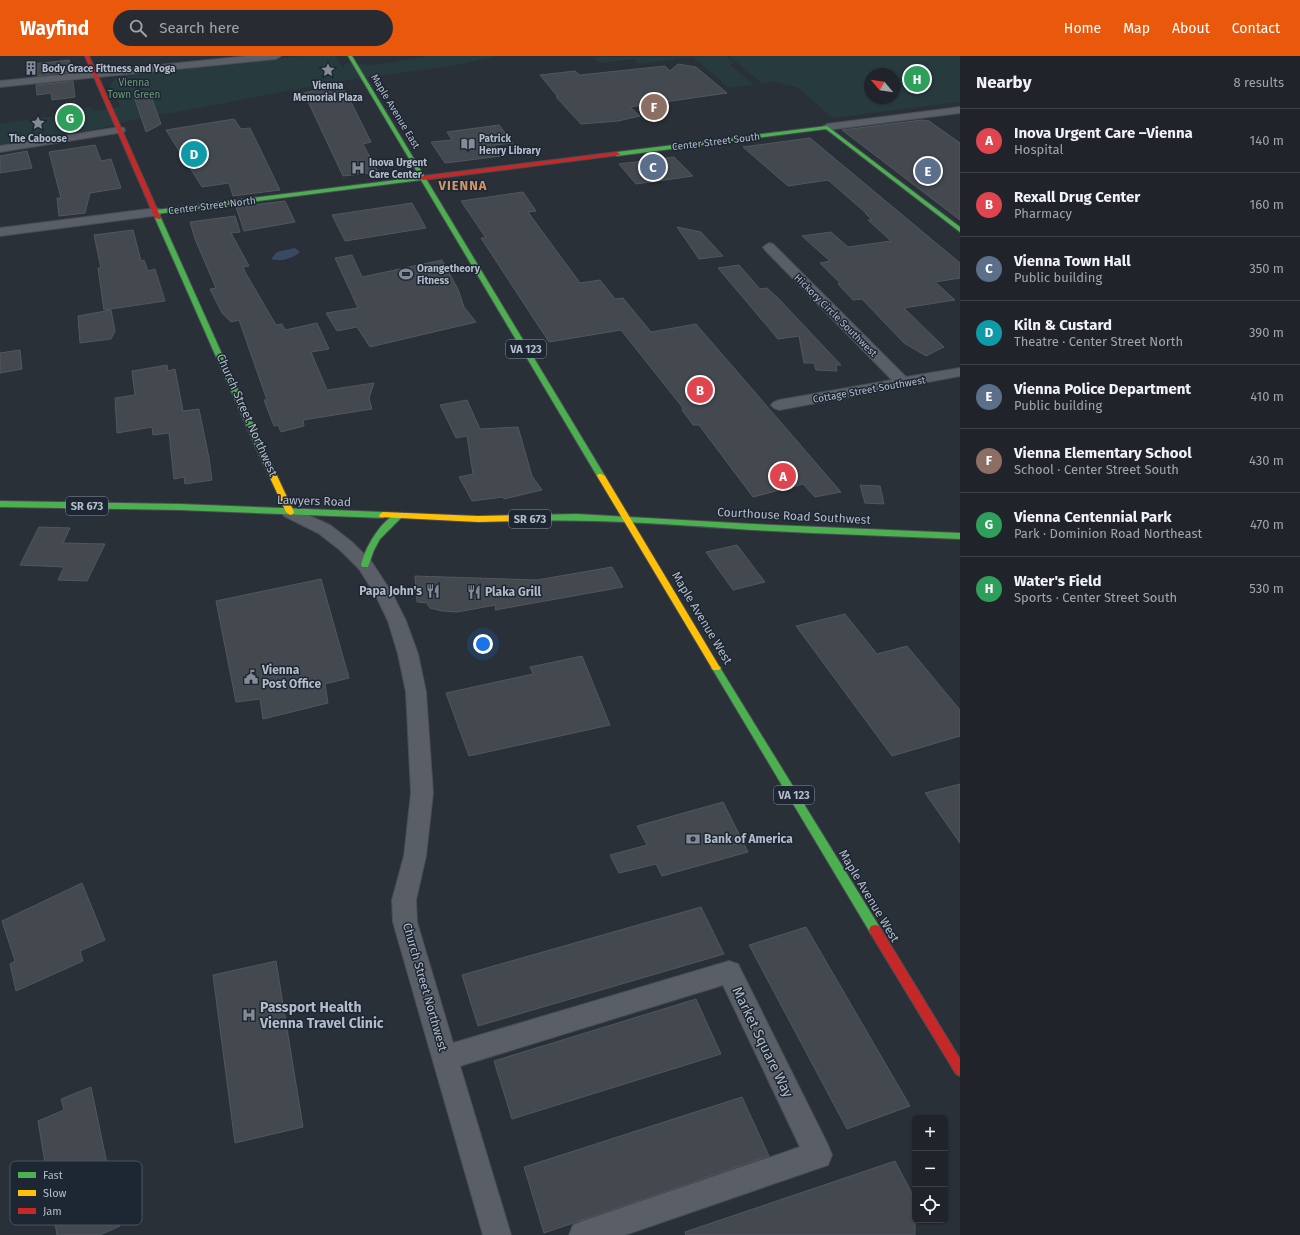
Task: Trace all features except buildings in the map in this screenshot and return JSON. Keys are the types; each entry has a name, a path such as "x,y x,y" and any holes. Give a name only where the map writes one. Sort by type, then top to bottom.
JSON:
{"street":[{"name":"Church Street Northwest","path":"88,56 290,512 324,529 346,546 365,565 382,593 396,621 408,654 416,692 422,793 416,843 404,900 405,922 497,1235"},
{"path":"0,84 276,56"},
{"name":"Maple Avenue East","path":"350,56 424,178"},
{"name":"Center Street South","path":"424,178 960,110"},
{"path":"827,127 960,230"},
{"path":"0,149 120,130"},
{"name":"Center Street North","path":"0,232 424,178"},
{"name":"Maple Avenue West","path":"424,178 960,1070"},
{"name":"Hickory Circle Southwest","path":"769,247 903,383"},
{"name":"Cottage Street Southwest","path":"779,405 960,372"},
{"name":"Lawyers Road","path":"0,504 180,507 478,519 576,517 628,519"},
{"path":"365,565 368,547 376,534 400,516"},
{"name":"Courthouse Road Southwest","path":"628,519 753,527 960,536"},
{"name":"Market Square Way","path":"445,1058 729,972 818,1154 583,1235"}],"green space":[{"name":"Vienna Town Green","path":"303,56 335,56 343,68 345,63 376,65 430,56 497,56 457,65 341,81 133,120 93,130 0,145 0,124 80,112 80,109 92,107 93,111 121,107 110,85 122,74"},
{"path":"726,56 735,63 729,64 754,85 729,88 693,57 639,64 634,59 600,63 594,57"},
{"path":"729,56 960,56 960,102 833,118 797,87 775,82 762,83"}],"water":[{"path":"295,248 300,252 294,256 282,260 271,259 277,252"}],"traffic: fast":[{"path":"350,56 601,476"},
{"path":"617,154 827,127 960,230"},
{"path":"156,212 423,178"},
{"path":"158,218 261,450"},
{"path":"0,504 180,507 383,515"},
{"path":"365,565 367,557 377,537 399,516"},
{"path":"525,518 577,517 628,519"},
{"path":"628,519 753,527 960,536"},
{"path":"716,668 875,930"}],"traffic: slow":[{"path":"261,450 290,512"},
{"path":"601,476 716,668"},
{"path":"383,515 478,519 525,518"}],"traffic: jam":[{"path":"87,56 158,218"},
{"path":"423,178 617,154"},
{"path":"875,930 960,1070"}],"place":[{"name":"Body Grace Fittness and Yoga","path":"31,68"},
{"name":"Vienna Memorial Plaza","path":"328,70"},
{"name":"Water's Field","path":"917,79"},
{"name":"Vienna Elementary School","path":"654,107"},
{"name":"Vienna Centennial Park","path":"70,118"},
{"name":"The Caboose","path":"38,123"},
{"name":"Patrick Henry Library","path":"468,144"},
{"name":"Kiln & Custard","path":"194,154"},
{"name":"Vienna Town Hall","path":"653,167"},
{"name":"Inova Urgent Care Center","path":"358,168"},
{"name":"Vienna Police Department","path":"928,171"},
{"name":"Orangetheory Fitness","path":"406,274"},
{"name":"Rexall Drug Center","path":"700,390"},
{"name":"Inova Urgent Care –Vienna","path":"783,476"},
{"name":"Papa John's","path":"433,591"},
{"name":"Plaka Grill","path":"474,592"},
{"name":"Vienna Post Office","path":"251,677"},
{"name":"Bank of America","path":"693,839"},
{"name":"Passport Health Vienna Travel Clinic","path":"249,1015"}],"district":[{"name":"VIENNA","path":"463,185"}]}
